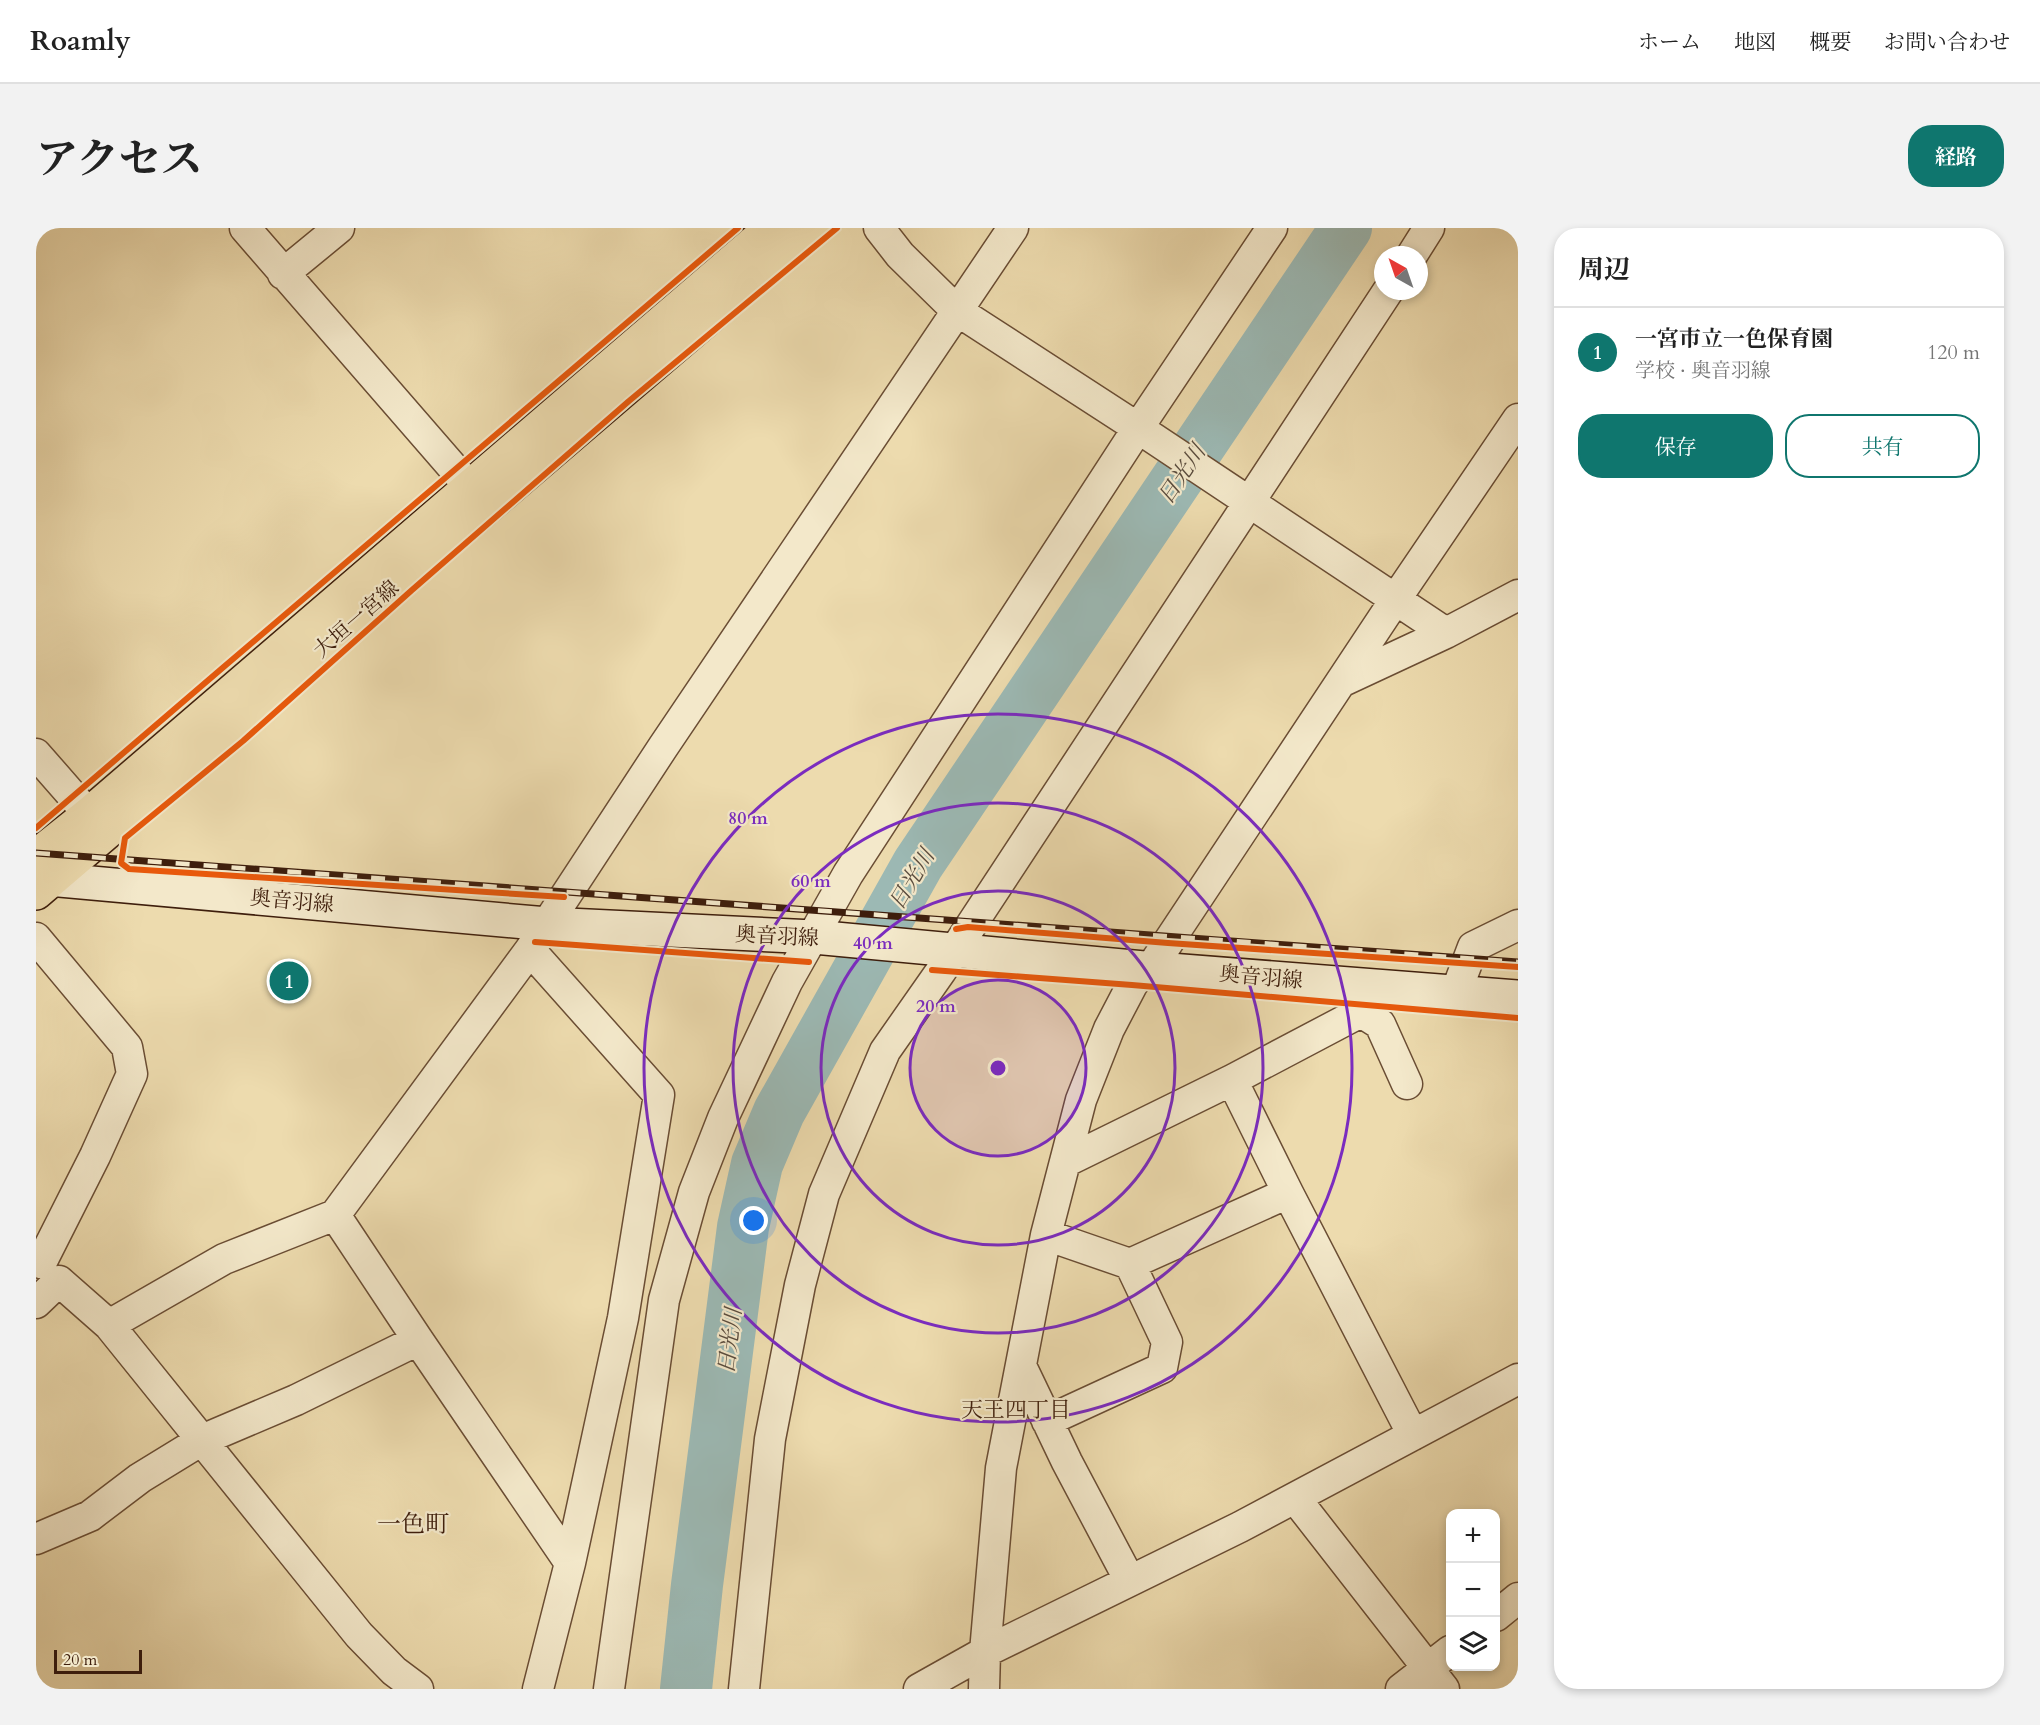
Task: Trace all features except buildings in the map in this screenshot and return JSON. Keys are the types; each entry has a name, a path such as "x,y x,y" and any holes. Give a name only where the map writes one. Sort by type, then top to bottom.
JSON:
{"main road":[{"name":"大垣一宮線","path":"40,876 97,824 476,497 771,228"},
{"name":"大垣一宮線","path":"476,497 813,228"},
{"name":"奥音羽線","path":"40,876 539,937 818,937 1147,968 1364,998 1456,992 1518,997"}],"street":[{"path":"245,228 476,497"},
{"path":"283,274 339,228"},
{"path":"879,228 900,255 956,310 1446,633"},
{"path":"109,1325 224,1259 335,1215 539,937 663,747 1013,228"},
{"path":"609,1689 664,1300 694,1192 723,1118 787,982 818,937 848,874 1145,433 1272,228"},
{"path":"1418,246 1429,228"},
{"path":"744,1689 770,1439 800,1284 824,1194 885,1051 948,951 1245,499 1382,300"},
{"path":"984,1689 985,1652 1001,1468 1046,1235 1081,1100 1109,1029 1132,985 1147,968 1343,681 1518,419"},
{"path":"1343,681 1446,633 1518,595"},
{"path":"36,753 97,824"},
{"path":"1456,992 1473,947 1518,925"},
{"path":"538,1689 570,1563 623,1318 659,1095 539,937"},
{"path":"36,938 127,1047 132,1074 45,1267 36,1303"},
{"path":"1065,1162 1232,1080 1364,998 1380,1024 1407,1084"},
{"path":"1232,1080 1413,1435"},
{"path":"1046,1235 1130,1264 1288,1193"},
{"path":"335,1215 570,1563"},
{"path":"1047,1421 1161,1368 1167,1342 1130,1264"},
{"path":"45,1267 109,1325 359,1635 394,1671 418,1689"},
{"path":"36,1539 90,1516 140,1478 202,1440 296,1400 418,1340"},
{"path":"1021,1365 1067,1462 1130,1581"},
{"path":"919,1689 985,1652 1240,1527 1518,1379"},
{"path":"1294,1498 1441,1669 1401,1689"},
{"path":"1500,1613 1518,1598"}],"waterway":[{"name":"日光川","path":"686,1689 697,1585 743,1227 757,1164 779,1112 918,864 1346,228"}],"railway":[{"path":"36,853 1518,962"}],"cycle path":[{"path":"36,828 738,228"},
{"path":"564,897 129,869 121,863 125,838 243,741 629,401 837,228"},
{"path":"956,929 968,927 1518,967"},
{"path":"535,942 809,962"},
{"path":"932,970 1518,1018"}],"place":[{"name":"一宮市立一色保育園","path":"289,981"}],"district":[{"name":"天王四丁目","path":"1016,1409"},
{"name":"一色町","path":"413,1524"}]}
